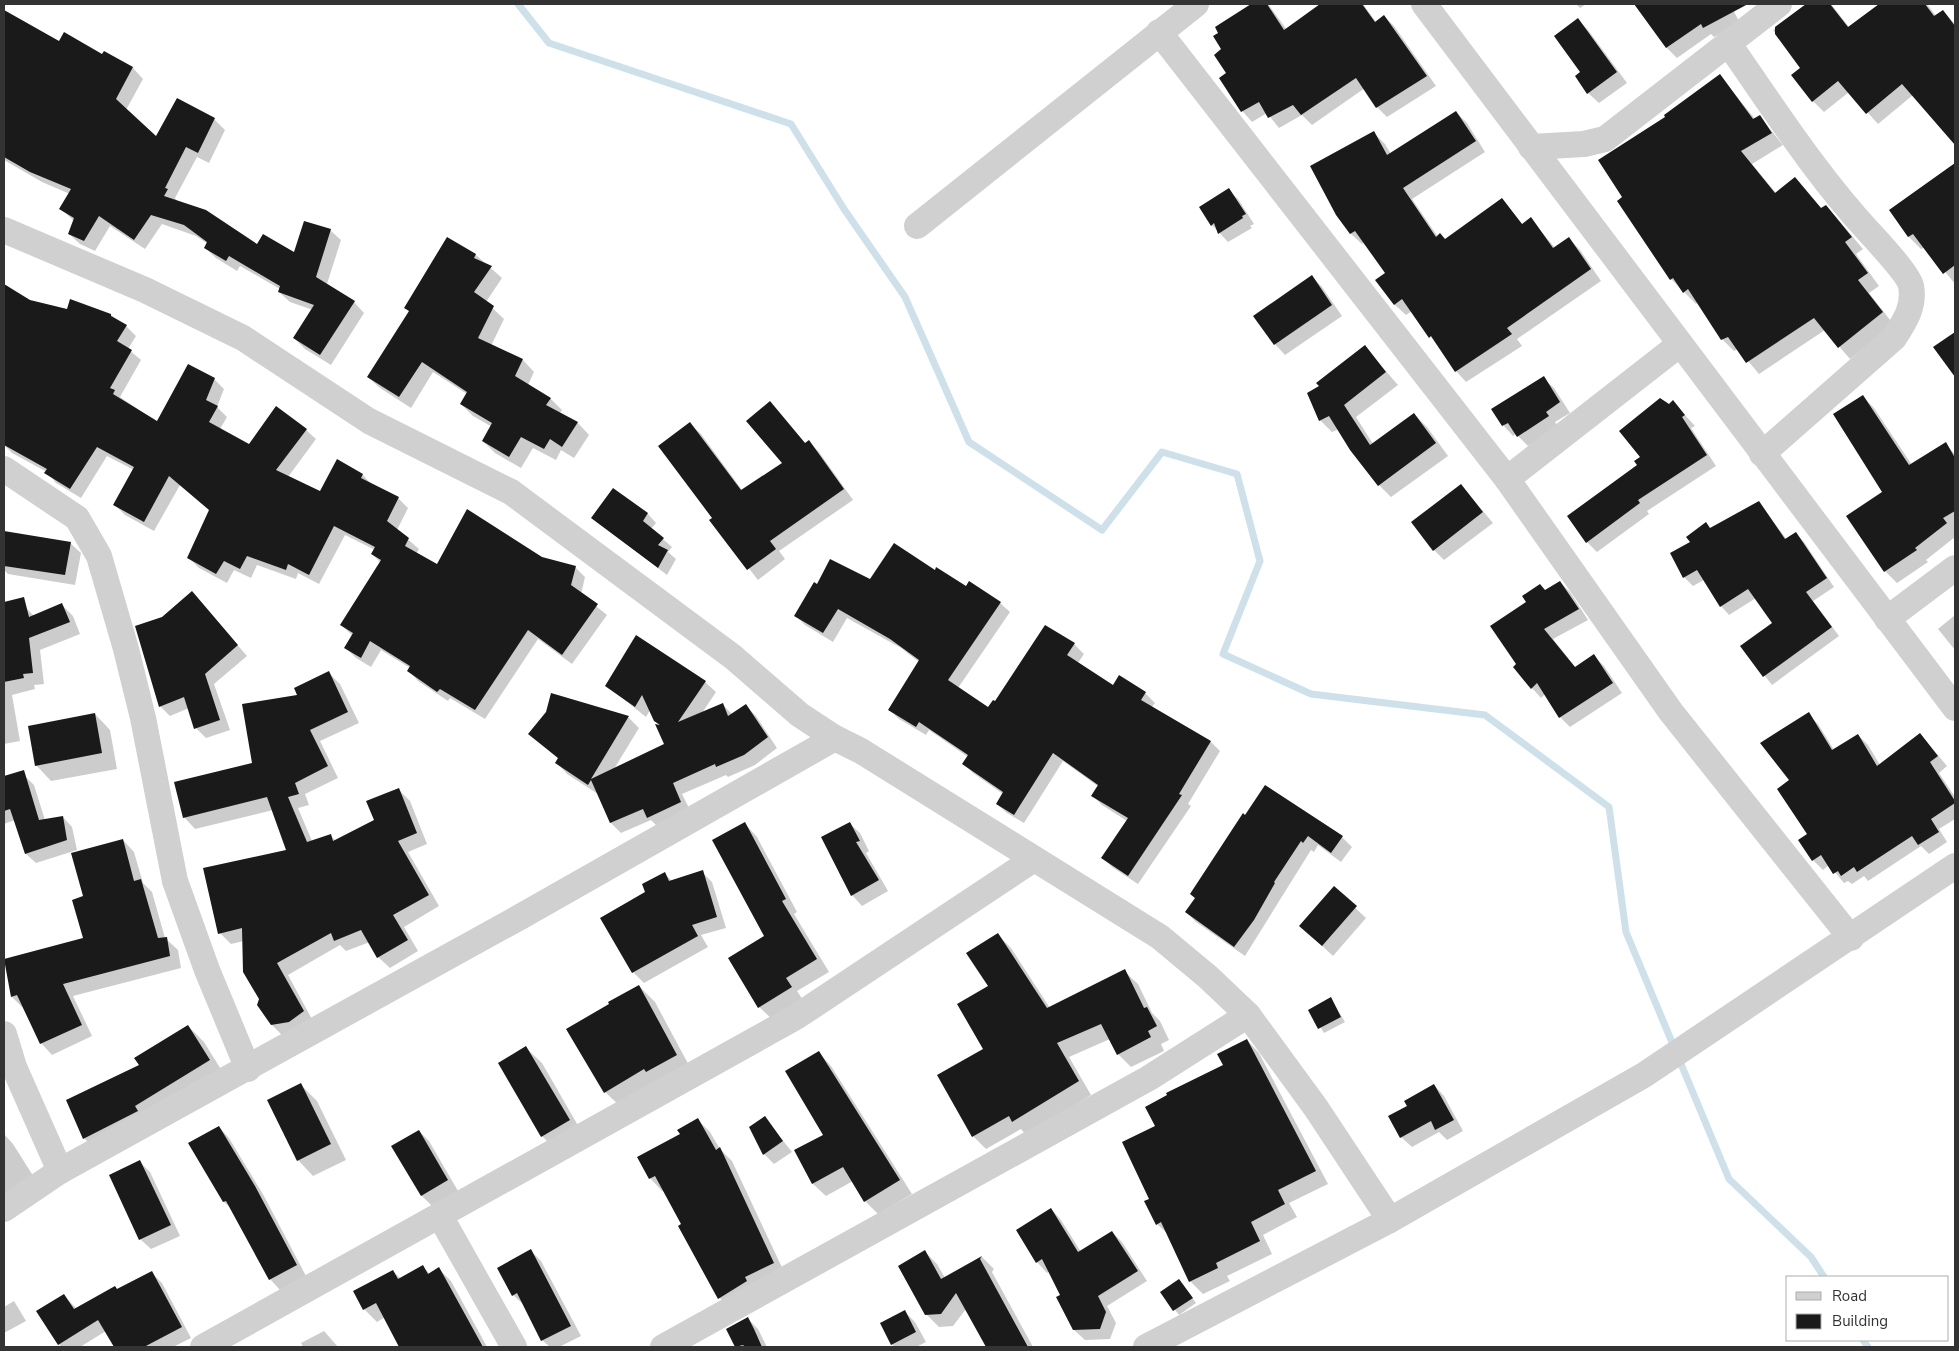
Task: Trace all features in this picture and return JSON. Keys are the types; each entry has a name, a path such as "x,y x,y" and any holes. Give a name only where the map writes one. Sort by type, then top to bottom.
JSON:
{"street":[{"path":"917,226 1196,4"},
{"path":"1424,4 1955,708"},
{"path":"1531,147 1584,144 1605,139 1779,4"},
{"path":"1159,32 1507,480 1672,712 1851,938"},
{"path":"1728,44 1852,214 1881,245 1911,284 1912,292 1912,302 1907,318 1894,338 1762,454"},
{"path":"4,230 145,290 243,338 368,422 511,492 733,657 800,715 1160,937 1208,977 1248,1015 1316,1108 1390,1220"},
{"path":"1507,480 1680,344"},
{"path":"4,468 77,518 99,556 126,649 175,881 207,970 248,1069"},
{"path":"1887,619 1955,568"},
{"path":"4,1209 60,1171 520,918 835,738"},
{"path":"203,1347 796,1017 1034,859"},
{"path":"1146,1347 1390,1220 1644,1075 1851,938 1955,866"},
{"path":"663,1347 1149,1078 1248,1015"},
{"path":"4,1034 14,1067 60,1171"},
{"path":"440,1216 514,1347"}],"building":[{"path":"1251,4 1267,4 1284,30 1320,4 1362,4 1375,22 1384,15 1427,76 1376,108 1356,78 1301,115 1293,105 1268,118 1259,102 1241,112 1219,78 1226,73 1214,55 1221,49 1213,36 1218,33 1215,27"},
{"path":"1634,4 1748,4 1703,28 1701,24 1666,48"},
{"path":"1806,4 1830,4 1848,27 1879,4 1925,4 1934,16 1943,10 1955,26 1955,145 1902,84 1866,114 1838,81 1812,102 1791,75 1800,68 1775,34 1775,27"},
{"path":"4,10 59,41 64,32 102,54 104,51 133,67 116,99 156,136 177,98 215,118 198,153 186,147 165,188 168,189 164,196 206,210 257,244 263,234 294,252 304,221 331,229 316,277 355,301 320,355 293,338 314,305 278,292 280,286 229,256 226,261 204,248 207,242 184,225 151,215 134,240 99,216 84,241 68,234 74,218 59,209 71,189 30,172 4,157"},
{"path":"1578,18 1617,72 1587,94 1575,76 1580,72 1554,36"},
{"path":"1720,74 1753,119 1760,115 1772,133 1741,151 1775,193 1795,177 1821,208 1826,205 1852,237 1845,242 1868,273 1858,280 1883,312 1838,348 1814,318 1746,363 1728,337 1721,340 1688,289 1683,293 1673,278 1670,280 1617,201 1622,197 1598,160 1665,117 1664,115"},
{"path":"1456,111 1476,141 1403,188 1436,237 1440,233 1445,239 1502,198 1522,224 1531,217 1553,248 1569,237 1591,269 1507,328 1512,334 1455,372 1431,336 1429,338 1402,299 1394,305 1375,280 1385,273 1355,231 1350,234 1336,215 1310,166 1374,131 1387,155"},
{"path":"1955,163 1955,265 1943,274 1913,234 1908,237 1889,210"},
{"path":"1229,188 1246,214 1242,216 1243,218 1218,234 1214,223 1211,226 1199,207"},
{"path":"447,237 476,254 474,258 492,266 474,292 494,306 478,338 523,359 515,376 551,398 546,405 578,422 562,447 550,439 544,449 521,437 509,457 482,441 492,423 460,404 467,392 422,362 399,397 367,377 409,311 404,308"},
{"path":"1312,275 1332,305 1274,345 1253,316"},
{"path":"4,284 30,300 67,309 70,299 111,314 111,316 127,325 117,341 132,350 110,388 115,390 113,394 157,421 188,364 215,378 206,400 218,406 209,422 249,444 276,406 307,429 276,470 320,491 337,459 363,474 361,478 399,497 387,521 409,538 405,546 437,564 467,509 542,557 576,566 571,585 598,604 562,655 528,630 475,710 440,689 437,692 407,671 410,666 370,641 361,658 344,648 353,633 340,625 381,560 371,554 375,547 334,526 309,575 288,564 286,570 247,556 240,569 224,561 216,574 187,558 209,510 169,476 144,522 113,505 134,467 97,447 70,489 44,473 47,469 4,445"},
{"path":"1955,332 1955,377 1933,347"},
{"path":"1365,345 1386,372 1344,405 1370,445 1414,413 1436,443 1378,486 1350,450 1329,416 1319,421 1307,393 1319,386 1316,383"},
{"path":"1544,376 1560,402 1546,412 1549,416 1517,437 1508,423 1502,426 1491,409"},
{"path":"1863,395 1909,465 1946,442 1955,458 1955,511 1943,518 1947,523 1915,548 1917,550 1884,572 1846,516 1882,492 1833,414"},
{"path":"1660,398 1669,404 1673,400 1685,415 1682,417 1707,455 1638,500 1640,503 1586,543 1567,516 1637,465 1634,461 1640,457 1619,431"},
{"path":"770,401 805,443 809,440 844,489 770,541 776,549 747,570 709,520 712,518 658,446 690,422 741,490 782,463 746,421"},
{"path":"1461,484 1483,512 1433,551 1411,522"},
{"path":"613,488 648,513 643,521 664,538 658,545 668,550 658,568 591,518"},
{"path":"1759,501 1785,539 1796,532 1827,578 1806,592 1832,627 1763,677 1740,646 1772,623 1748,589 1720,607 1697,570 1683,578 1670,553 1690,542 1686,537 1706,522 1710,528"},
{"path":"4,531 71,542 65,575 4,566"},
{"path":"894,543 935,570 936,567 966,586 969,581 1001,602 948,680 988,707 993,700 995,701 1045,625 1075,643 1067,655 1113,685 1119,675 1146,692 1141,700 1211,741 1179,794 1182,795 1128,876 1101,858 1128,818 1091,796 1098,785 1053,753 1014,815 996,804 1003,792 962,764 968,755 919,722 916,727 888,710 919,660 890,639 838,609 823,633 794,616 814,582 817,584 830,559 870,579"},
{"path":"1560,581 1579,609 1544,629 1575,667 1594,654 1613,683 1559,718 1537,683 1531,689 1513,667 1516,664 1490,626 1526,602 1522,596 1540,584 1545,590"},
{"path":"192,591 238,645 205,674 220,720 194,729 184,697 159,707 135,626 162,617"},
{"path":"24,597 29,617 62,603 70,622 29,638 33,673 23,674 24,678 4,682 4,602"},
{"path":"636,635 706,681 678,722 723,703 728,716 746,704 768,737 744,755 716,767 715,764 673,783 681,802 647,818 643,809 610,823 591,780 588,785 555,763 558,758 528,734 546,712 551,693 629,716 591,779 664,744 655,724 660,725 654,721 642,695 635,707 605,686"},
{"path":"329,671 348,712 310,730 328,766 295,783 299,794 288,797 307,842 331,834 333,841 374,820 366,801 399,788 417,833 398,841 429,895 393,915 408,940 377,958 361,930 334,941 331,933 277,963 304,1011 289,1022 271,1025 257,1005 259,999 243,972 242,928 218,934 203,868 286,850 267,797 183,818 174,782 252,763 242,704 297,695 294,688"},
{"path":"1809,712 1832,750 1858,734 1877,766 1920,733 1938,756 1930,762 1955,801 1955,803 1931,819 1939,832 1918,845 1912,836 1857,872 1854,867 1841,876 1838,871 1833,874 1821,855 1812,861 1798,840 1807,834 1777,789 1789,780 1760,743"},
{"path":"95,713 102,753 35,766 28,726"},
{"path":"24,770 39,820 63,816 67,840 25,854 10,809 4,811 4,776"},
{"path":"1265,785 1343,836 1331,853 1308,836 1303,843 1301,841 1274,882 1254,920 1234,947 1185,912 1195,898 1190,894 1243,813 1245,815"},
{"path":"745,822 786,899 782,901 817,959 786,978 792,987 758,1008 728,958 764,936 712,840"},
{"path":"850,822 860,841 856,842 879,880 851,896 821,837"},
{"path":"123,839 134,881 141,879 158,938 167,937 170,956 63,984 82,1025 40,1044 17,995 11,997 4,959 83,938 72,900 83,896 71,853"},
{"path":"703,870 717,917 692,925 698,936 632,973 600,918 645,892 642,884 665,872 669,881"},
{"path":"1334,886 1357,906 1322,946 1299,926"},
{"path":"998,933 1047,1008 1125,969 1144,1008 1147,1007 1157,1026 1148,1031 1151,1037 1117,1055 1101,1024 1057,1043 1079,1081 1012,1122 1009,1116 972,1137 937,1075 983,1049 957,1004 988,986 966,953"},
{"path":"639,985 677,1055 646,1072 644,1069 604,1093 566,1029"},
{"path":"1331,997 1341,1017 1318,1029 1308,1010"},
{"path":"188,1025 210,1060 135,1106 138,1111 83,1139 66,1100 139,1065 134,1058"},
{"path":"1247,1039 1316,1171 1278,1190 1285,1204 1251,1222 1260,1241 1216,1263 1218,1268 1189,1282 1161,1222 1156,1225 1144,1201 1149,1199 1122,1142 1155,1126 1145,1107 1167,1095 1166,1093 1223,1065 1217,1054"},
{"path":"526,1046 570,1120 541,1137 498,1063"},
{"path":"819,1051 900,1180 864,1202 843,1167 812,1184 794,1150 823,1135 785,1071"},
{"path":"301,1083 331,1144 297,1161 267,1100"},
{"path":"1434,1084 1454,1120 1435,1130 1431,1121 1400,1138 1388,1116 1407,1106 1404,1101"},
{"path":"765,1116 783,1141 763,1155 749,1127"},
{"path":"698,1118 716,1150 720,1147 774,1263 745,1277 747,1281 718,1299 678,1226 681,1224 655,1176 649,1179 637,1157 680,1134 677,1130"},
{"path":"219,1126 255,1186 297,1265 269,1280 226,1201 223,1202 188,1143"},
{"path":"419,1130 448,1180 421,1196 391,1146"},
{"path":"140,1160 171,1225 139,1240 109,1175"},
{"path":"1051,1208 1078,1252 1112,1231 1138,1271 1098,1296 1106,1312 1100,1329 1073,1330 1056,1297 1060,1295 1042,1259 1036,1263 1016,1230"},
{"path":"531,1249 571,1326 541,1341 517,1293 512,1296 497,1268"},
{"path":"925,1250 941,1279 982,1256 980,1259 1028,1347 986,1347 956,1293 941,1314 925,1315 898,1266"},
{"path":"423,1265 428,1274 439,1267 483,1347 399,1347 376,1303 363,1310 353,1291 393,1270 398,1279"},
{"path":"152,1271 182,1327 144,1347 114,1347 98,1320 58,1345 36,1311 64,1294 74,1309 115,1286 117,1289"},
{"path":"1179,1279 1193,1298 1173,1311 1160,1292"},
{"path":"905,1310 916,1332 891,1345 880,1323"},
{"path":"748,1317 762,1347 745,1347 743,1345 735,1347 726,1329"}],"waterway":[{"path":"518,4 549,43 791,124 844,209 905,297 969,442 1102,530 1162,452 1237,474 1260,561 1223,654 1311,694 1485,715 1609,807 1626,932 1729,1179 1811,1257 1823,1276"},
{"path":"1864,1341 1868,1347"}]}
